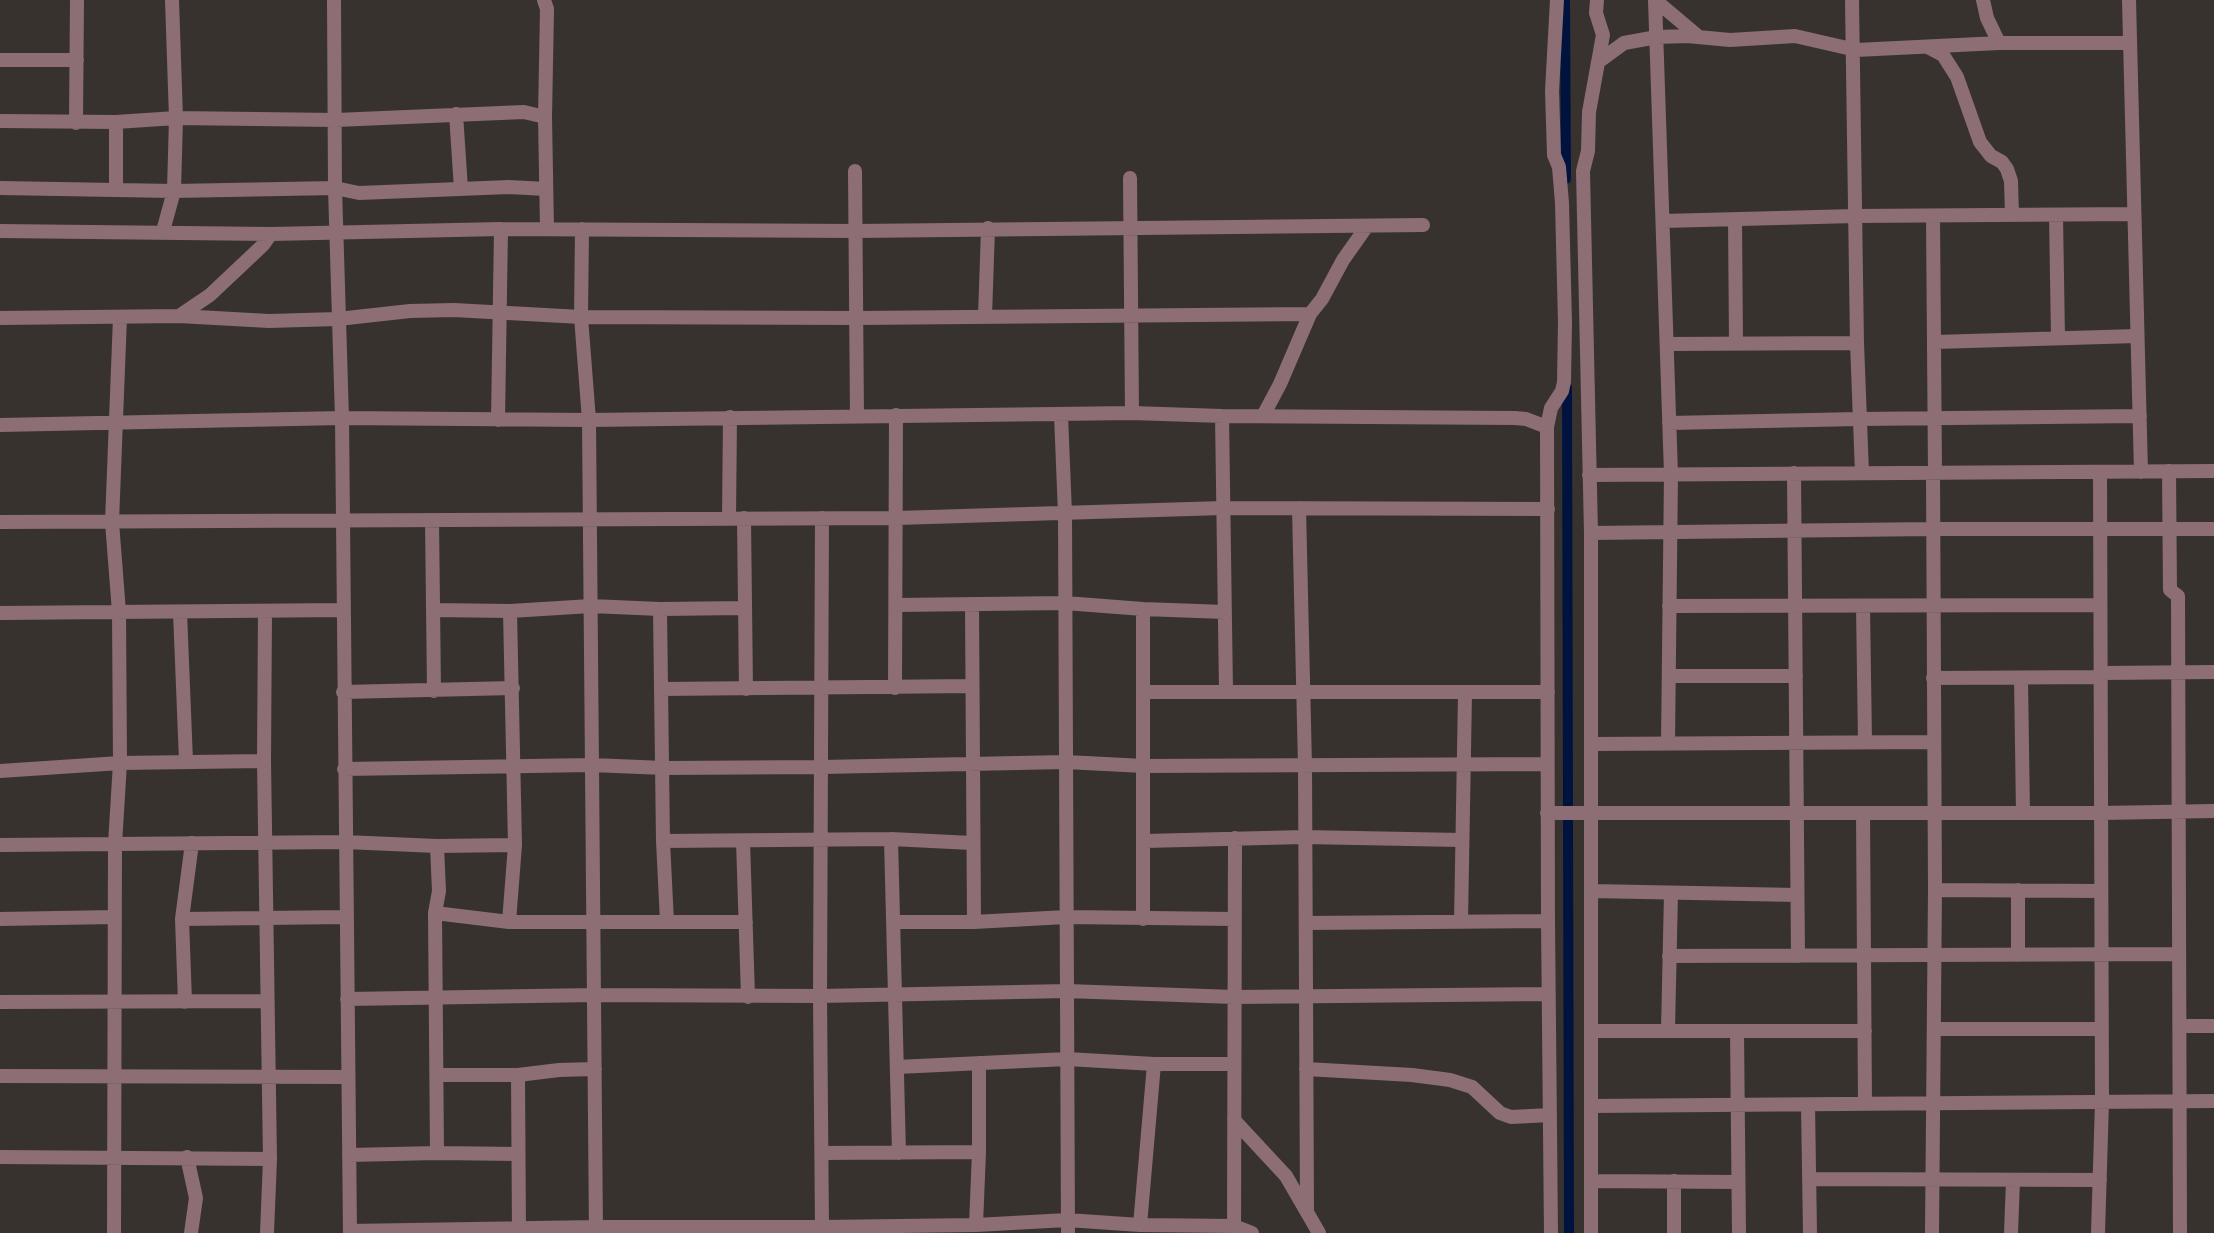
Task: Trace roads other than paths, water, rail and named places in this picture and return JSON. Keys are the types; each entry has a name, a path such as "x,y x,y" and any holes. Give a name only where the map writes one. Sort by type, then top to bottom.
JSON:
{"street":[{"path":"76,123 77,0"},
{"path":"163,231 174,191 176,118 172,0"},
{"path":"334,0 335,188 342,418 350,1232 1140,1225 1252,1233"},
{"path":"544,0 547,9 547,229"},
{"path":"1549,1230 1548,921 1553,813 1547,764 1547,427 1551,408 1562,391 1564,374 1562,203 1559,167 1554,155 1552,91 1557,0"},
{"path":"1591,1233 1591,891 1585,814 1591,744 1591,533 1583,171 1588,151 1589,111 1603,35 1597,13 1597,0"},
{"path":"1655,0 1671,474 1668,743"},
{"path":"1655,0 1699,37"},
{"path":"1852,0 1857,343 1862,473"},
{"path":"1983,0 1987,18 1999,43"},
{"path":"2129,0 2141,472"},
{"path":"1598,62 1624,43 1657,37 1730,40 1804,37 1852,50 1999,43 2130,43"},
{"path":"1927,47 1943,55 1957,77 1980,142 1991,156 2002,162 2007,169 2011,181 2012,215"},
{"path":"0,60 77,60"},
{"path":"0,121 76,123 176,118 336,120 524,112 545,117"},
{"path":"456,114 461,189"},
{"path":"116,122 116,190"},
{"path":"855,171 857,416"},
{"path":"1130,178 1132,413"},
{"path":"0,188 174,191 335,188 359,193 509,187 546,189"},
{"path":"1662,221 1855,216 2134,214"},
{"path":"2056,215 2058,338"},
{"path":"1932,1233 1935,890 1932,529 1936,418 1933,217"},
{"path":"1735,220 1735,343"},
{"path":"0,231 271,234 501,229 856,230 1423,225"},
{"path":"1263,416 1310,314 1367,226"},
{"path":"985,317 988,228"},
{"path":"498,419 501,229"},
{"path":"582,229 581,317 589,420 591,520 596,1230"},
{"path":"179,316 210,295 271,234"},
{"path":"0,318 179,316 269,321 338,319 410,311 581,317 857,318 1310,314"},
{"path":"114,1233 115,844 120,763 119,612 112,522 120,317"},
{"path":"1935,342 2137,336"},
{"path":"1667,344 1857,343"},
{"path":"0,425 342,418 589,420 1132,413 1515,418 1547,427"},
{"path":"895,688 896,415"},
{"path":"1061,415 1065,514 1068,1226"},
{"path":"1222,416 1226,691"},
{"path":"1669,423 2140,416"},
{"path":"730,417 744,608 746,689"},
{"path":"2169,471 2169,590 2178,596 2180,1233"},
{"path":"1589,475 2214,471"},
{"path":"2098,1233 2102,1102 2100,472"},
{"path":"1794,473 1798,956"},
{"path":"0,522 822,518 1223,508 1548,509"},
{"path":"1299,508 1305,765 1307,1212"},
{"path":"822,518 822,1227"},
{"path":"432,520 434,691"},
{"path":"1591,533 2214,529"},
{"path":"896,605 1065,603 1225,612"},
{"path":"972,604 974,922"},
{"path":"1669,606 2101,605"},
{"path":"434,610 510,611 591,606 744,608"},
{"path":"1863,606 1865,742"},
{"path":"660,609 663,841 667,922"},
{"path":"1143,609 1143,919"},
{"path":"0,613 342,610"},
{"path":"265,611 264,761 270,1159 267,1233"},
{"path":"509,922 515,845 510,611"},
{"path":"180,612 186,761"},
{"path":"1933,678 2214,672"},
{"path":"1669,676 1796,676"},
{"path":"2021,678 2023,813"},
{"path":"661,689 972,687"},
{"path":"344,692 513,688"},
{"path":"1143,692 1548,692"},
{"path":"1461,922 1465,694"},
{"path":"1591,744 1934,742"},
{"path":"0,771 120,763 264,761"},
{"path":"344,769 592,765 664,768 822,767 1066,762 1144,765 1547,764"},
{"path":"1553,813 2214,811"},
{"path":"1863,813 1865,1104"},
{"path":"1145,841 1304,837 1461,840"},
{"path":"1234,1230 1235,838"},
{"path":"663,841 891,839 972,843"},
{"path":"891,839 899,1153"},
{"path":"743,841 748,997"},
{"path":"0,845 345,842 437,846 515,845"},
{"path":"185,1002 182,919 192,843"},
{"path":"437,846 437,1153"},
{"path":"1935,890 2101,891"},
{"path":"2018,890 2018,955"},
{"path":"1591,891 1797,895"},
{"path":"1668,1030 1671,892"},
{"path":"435,913 509,922 746,922"},
{"path":"0,919 115,917"},
{"path":"182,919 346,917"},
{"path":"894,922 974,922 1066,917 1234,919"},
{"path":"1306,923 1548,921"},
{"path":"1669,956 2179,954"},
{"path":"347,999 594,995 748,997 1067,990 1234,997 1548,994"},
{"path":"0,1002 267,1002"},
{"path":"2180,1026 2214,1026"},
{"path":"1935,1029 2101,1029"},
{"path":"1591,1031 1864,1031"},
{"path":"1737,1031 1739,1233"},
{"path":"897,1067 1067,1059 1154,1064 1234,1064"},
{"path":"976,1225 979,1063"},
{"path":"1140,1225 1154,1064"},
{"path":"437,1075 518,1075 595,1069"},
{"path":"1306,1069 1412,1074 1450,1080 1472,1087 1493,1107 1511,1117 1550,1115"},
{"path":"518,1075 519,1231"},
{"path":"0,1076 348,1077"},
{"path":"1591,1106 2214,1101"},
{"path":"1808,1105 1810,1233"},
{"path":"1234,1120 1286,1176 1319,1233"},
{"path":"822,1153 979,1152"},
{"path":"349,1154 519,1154"},
{"path":"0,1157 113,1160 187,1157 270,1159"},
{"path":"187,1157 196,1198 191,1233"},
{"path":"1809,1179 2100,1180"},
{"path":"2011,1233 2013,1180"},
{"path":"1591,1181 1738,1182"},
{"path":"1674,1181 1674,1233"}],"waterway":[{"path":"1565,0 1566,179"},
{"path":"1567,387 1569,1233"}]}
